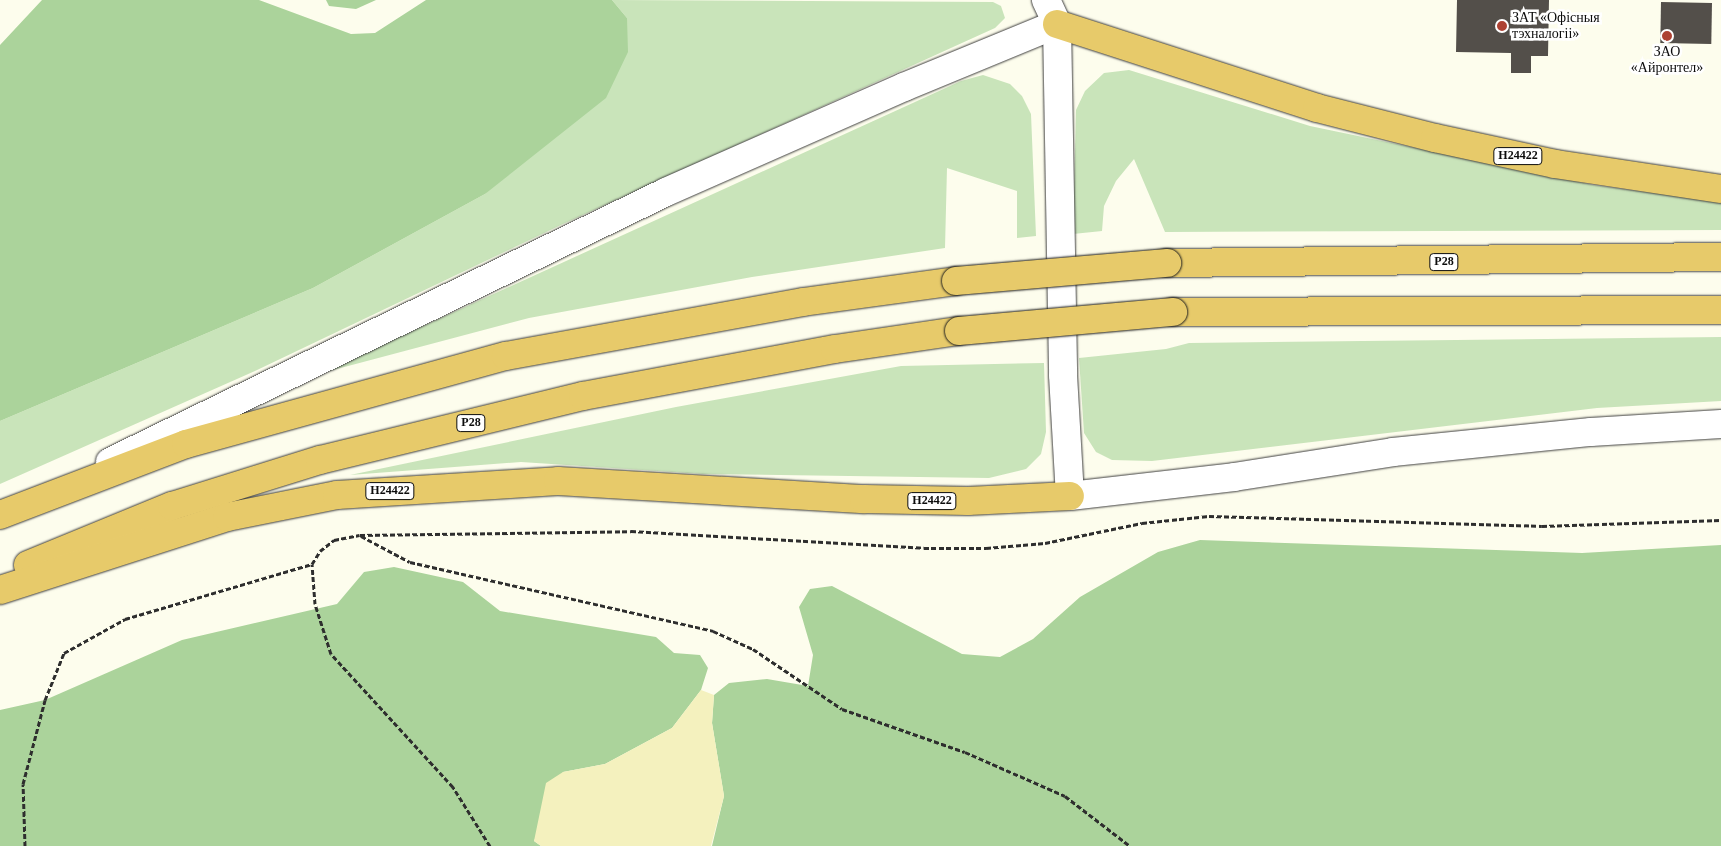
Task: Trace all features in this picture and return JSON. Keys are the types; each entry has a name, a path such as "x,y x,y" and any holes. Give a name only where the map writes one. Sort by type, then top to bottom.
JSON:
{"highway":[{"name":"Н24422","path":"1052,12 1317,108 1435,138 1555,164 1721,189"},
{"name":"Р28","path":"9,510 186,444 506,356 803,302 956,281 1168,264 1721,257"},
{"name":"Р28","path":"0,579 61,550 172,506 320,460 583,396 836,349 959,331 1172,312 1721,310"},
{"name":"Н24422","path":"0,590 227,517 337,495 558,481 864,500 968,501 1070,496"}],"street":[{"path":"9,510 666,192 1052,12 1063,375 1070,496"},
{"name":"Н24422","path":"1070,496 1234,477 1393,452 1591,432 1721,424"}],"path":[{"path":"490,846 452,786 331,654 315,604 312,564 320,551 334,540 360,535 632,531 924,548 986,548 1045,543 1142,522 1209,516 1542,526 1721,520"},
{"path":"360,535 410,562 714,631 753,649 842,709 965,752 1065,796 1130,846"},
{"path":"25,846 23,784 45,700 64,653 125,619 312,564"}],"green space":[{"path":"42,0 259,0 351,34 375,33 426,0 612,0 627,18 628,52 606,98 485,194 313,288 0,421 0,45"},
{"path":"326,0 376,0 356,9 329,6"},
{"path":"612,0 993,2 1001,6 1005,18 995,28 563,224 255,371 0,484 0,421 313,288 485,194 627,18"},
{"path":"1129,70 1310,126 1593,185 1721,202 1721,230 1165,232 1134,159 1116,181 1104,206 1102,231 1073,234 1076,110 1085,91 1104,73"},
{"path":"983,75 1010,84 1022,96 1031,114 1036,236 1017,238 1017,191 947,168 945,248 752,277 529,318 318,374 961,81"},
{"path":"1721,337 1721,401 1597,408 1152,461 1112,460 1096,452 1084,433 1079,358 1166,349 1189,343"},
{"path":"1044,363 1046,432 1041,454 1026,469 989,478 703,474 521,462 350,475 676,407 901,366"},
{"path":"1200,540 1582,553 1721,545 1721,846 712,846 724,796 712,723 714,695 729,683 767,679 808,686 813,655 799,607 810,589 832,586 962,654 1000,657 1033,639 1080,597 1158,552"},
{"path":"394,567 463,582 500,611 656,637 674,653 700,655 708,668 701,690 672,728 605,764 563,772 534,841 541,846 0,846 0,710 45,700 182,640 337,604 364,572"}],"sand":[{"path":"701,690 714,695 712,723 724,796 711,846 541,846 534,841 546,783 563,772 605,764 672,728"}],"building":[{"name":"ЗАТ «Офісныя тэхналогіі»","path":"1457,0 1549,0 1548,56 1531,56 1531,73 1511,73 1511,53 1456,52"},
{"path":"1661,2 1712,3 1711,44 1660,43"}],"place":[{"name":"ЗАТ «Офісныя тэхналогіі»","path":"1502,26"},
{"name":"ЗАО «Айронтел»","path":"1667,36"}]}
